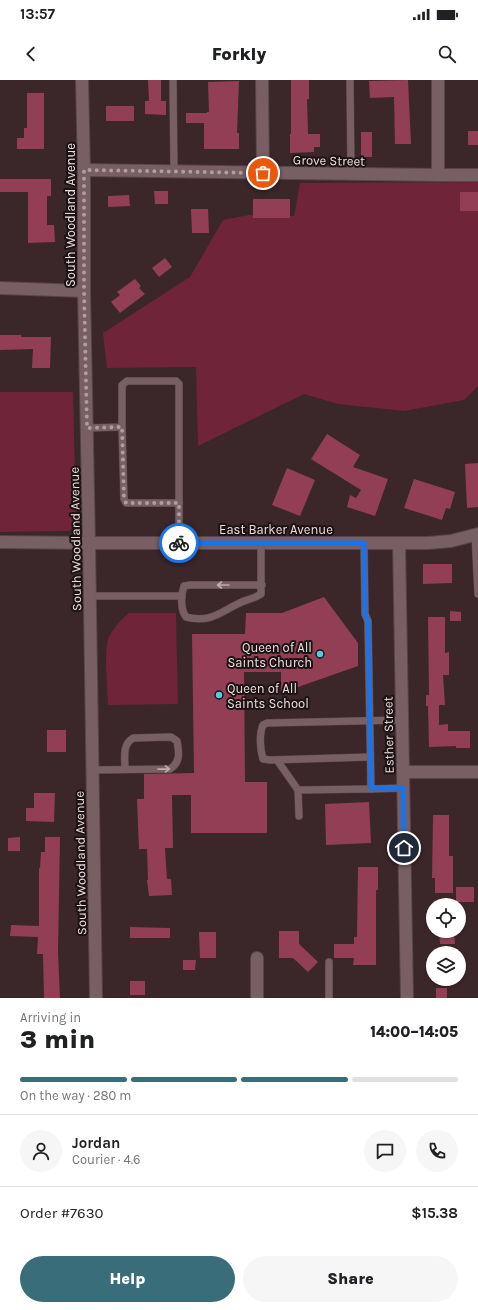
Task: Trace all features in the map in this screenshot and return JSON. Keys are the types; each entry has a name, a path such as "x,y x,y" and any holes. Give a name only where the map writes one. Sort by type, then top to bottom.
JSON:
{"street":[{"name":"South Woodland Avenue","path":"82,80 84,291 96,998"},
{"path":"262,80 263,173"},
{"path":"438,80 438,175"},
{"name":"Grove Street","path":"84,170 478,175"},
{"path":"0,288 84,291"},
{"name":"East Barker Avenue","path":"0,542 428,543 451,541 476,534"},
{"name":"Esther Street","path":"399,543 407,998"},
{"path":"403,772 478,772"},
{"path":"257,958 257,998"}],"lane":[{"path":"172,80 174,171"},
{"path":"350,80 351,174"},
{"path":"179,503 126,503 124,498 122,385 127,381 176,381 179,384 179,503 179,543"},
{"path":"87,428 122,427"},
{"path":"476,534 478,594"},
{"path":"261,543 262,585 261,594 256,598 243,602 211,618 191,618 186,617 183,613 182,596 184,586 262,585"},
{"path":"364,543 365,614 368,621 371,788"},
{"path":"90,596 182,596"},
{"path":"370,757 277,760 263,759 261,753 260,730 263,725 267,723 402,720"},
{"path":"92,770 170,769 175,766 179,757 177,741 171,738 133,738 127,742 125,748 125,769"},
{"path":"277,760 298,790 299,816"},
{"path":"298,790 403,788"},
{"path":"328,962 329,998"}],"shaded area":[{"path":"478,182 478,386 464,400 404,411 338,404 304,394 198,446 196,367 107,368 103,333 190,277 223,220 249,215 294,216 300,183"},
{"path":"0,392 73,392 76,522 69,531 0,532"},
{"path":"129,613 176,613 178,704 108,705 106,660 107,643 113,630"}],"building":[{"path":"148,80 161,80 161,101 166,101 166,115 145,114 145,101 149,101"},
{"path":"291,80 309,80 309,99 307,99 308,134 320,134 320,147 314,147 314,152 290,153"},
{"path":"408,80 411,144 395,144 394,97 370,98 369,81"},
{"path":"239,81 237,133 239,133 239,149 204,149 204,123 186,123 186,113 209,112 208,82"},
{"path":"27,93 44,93 44,149 17,149 17,138 24,138 24,128 27,128"},
{"path":"106,106 134,106 134,121 106,121"},
{"path":"468,131 478,131 478,145 468,145"},
{"path":"361,132 372,132 372,157 361,157"},
{"path":"0,179 51,179 51,196 47,196 47,225 54,225 55,242 28,243 28,192 0,192"},
{"path":"154,191 168,191 168,204 155,204"},
{"path":"460,192 478,192 478,211 460,211"},
{"path":"129,195 130,206 108,207 108,196"},
{"path":"253,199 290,199 290,218 253,218"},
{"path":"191,209 208,209 209,233 192,233"},
{"path":"165,258 172,267 159,277 152,268"},
{"path":"135,279 141,286 139,288 145,294 120,313 111,302 120,295 117,292"},
{"path":"0,335 51,337 50,368 32,368 33,349 0,350"},
{"path":"327,434 360,455 353,467 388,479 375,516 347,507 350,495 356,498 361,490 311,459"},
{"path":"478,463 478,507 467,508 465,464"},
{"path":"287,468 315,480 300,516 272,505"},
{"path":"414,479 455,492 450,509 446,508 442,520 404,508"},
{"path":"423,564 452,564 452,583 423,584"},
{"path":"324,597 358,643 358,666 281,693 281,672 244,672 245,782 267,782 267,833 191,833 191,795 172,795 173,848 165,848 167,879 171,879 172,895 149,896 147,880 147,849 139,849 137,799 144,799 144,774 194,773 192,634 245,634 246,613 282,613"},
{"path":"450,611 461,612 461,621 450,621"},
{"path":"428,617 445,617 445,653 449,652 449,675 443,675 445,705 439,705 439,725 448,724 448,731 470,731 470,748 456,748 456,746 429,747 428,706 426,706 426,695 429,695"},
{"path":"47,730 66,730 66,752 47,752"},
{"path":"34,793 55,793 54,822 26,821 26,808 34,808"},
{"path":"369,802 371,843 326,845 325,804"},
{"path":"433,815 449,815 449,856 453,856 453,893 435,893 435,878 432,878"},
{"path":"20,837 20,851 8,851 8,838"},
{"path":"45,837 60,837 58,952 60,998 44,998 43,954 37,954 38,937 10,936 11,925 39,926 39,868 41,852 45,852"},
{"path":"358,867 378,867 378,890 376,890 376,965 353,965 354,958 334,958 334,944 354,944 354,937 357,937"},
{"path":"456,887 474,887 474,902 466,902 466,898 456,898"},
{"path":"130,927 170,928 170,938 130,938"},
{"path":"279,931 299,931 299,944 318,962 308,972 293,958 279,958"},
{"path":"199,932 216,932 216,958 200,958"},
{"path":"440,938 455,938 455,944 440,944"},
{"path":"183,960 196,960 195,970 183,970"},
{"path":"130,981 145,981 145,995 130,995"},
{"path":"436,988 447,988 447,998 436,998"}],"way so far":[{"path":"179,543 179,503 126,503 124,498 122,427 87,428 84,291 84,170 263,173"}],"place":[{"name":"Queen of All Saints Church","path":"320,654"},
{"name":"Queen of All Saints School","path":"219,695"}],"route":[{"path":"179,543 364,543 365,614 368,621 371,788 403,788 404,848"}]}
